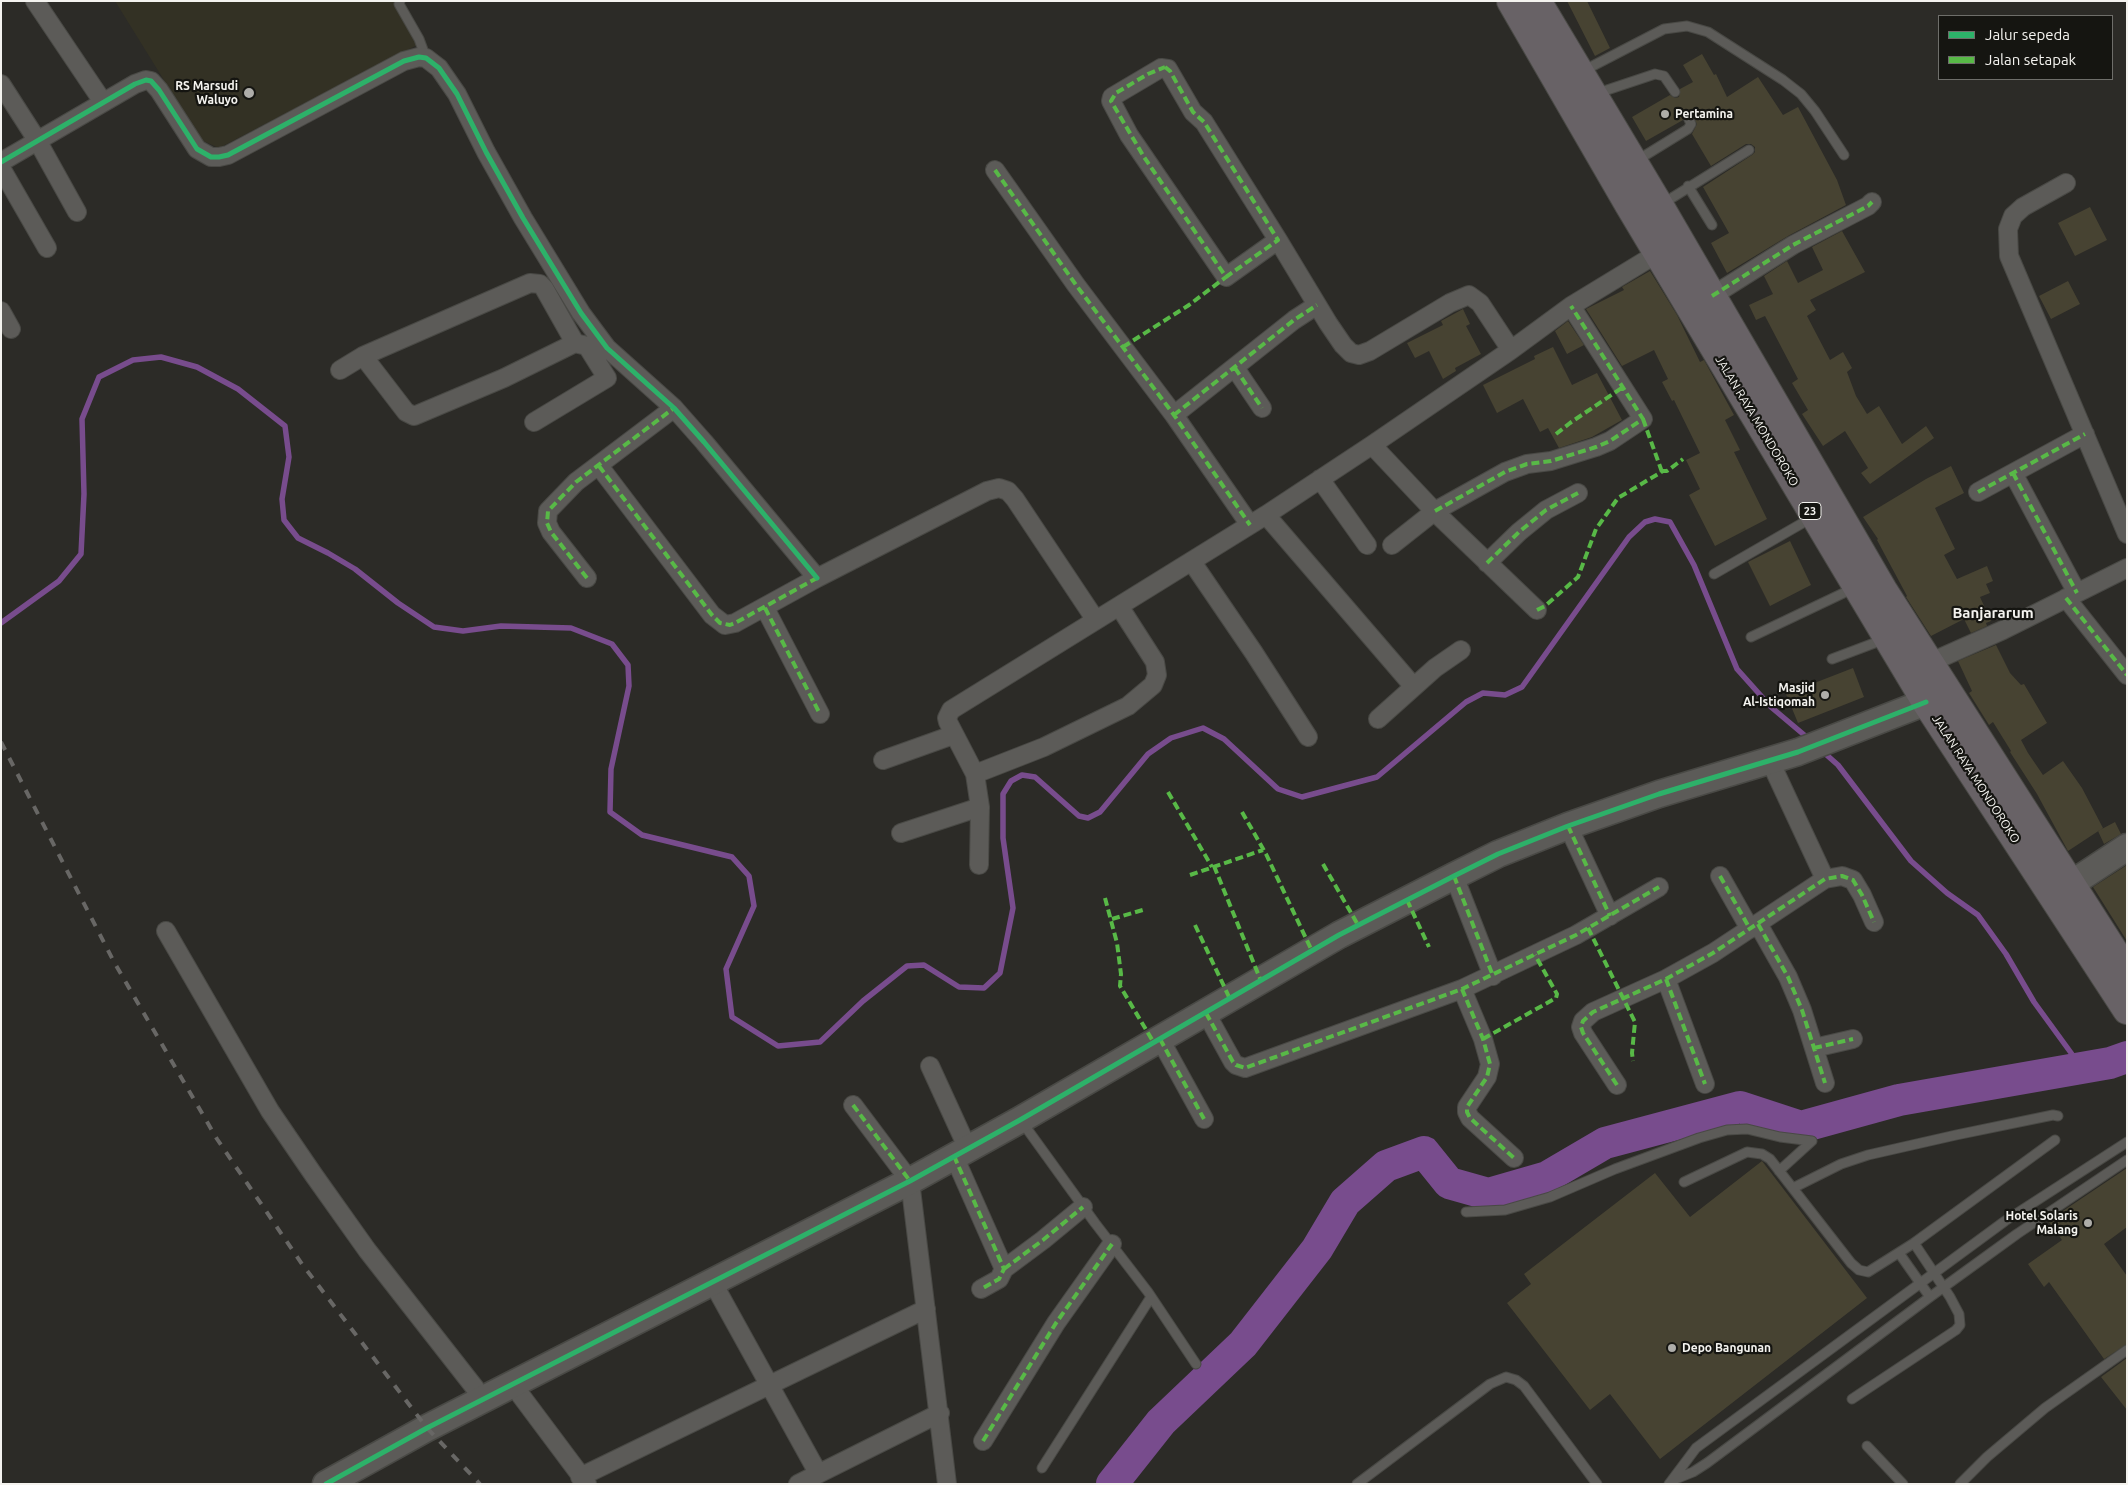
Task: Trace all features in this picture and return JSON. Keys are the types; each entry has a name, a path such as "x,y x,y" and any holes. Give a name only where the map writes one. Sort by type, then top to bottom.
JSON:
{"highway":[{"name":"JALAN RAYA MONDOROKO","path":"1511,1 1592,92 1639,155 1658,253 1813,516 1926,702 2127,1010"},
{"name":"JALAN RAYA MONDOROKO","path":"1537,1 1592,92 1647,201 1712,296 1883,590 2127,972"}],"street":[{"path":"35,1 103,102"},
{"path":"1,162 141,81 151,81 160,90 198,149 211,157 219,157 404,61 419,57 426,58 439,68 457,94 495,169 581,313 607,348 674,408 746,490 816,578"},
{"path":"1278,240 1226,277 1129,135 1111,101 1112,96 1162,68 1168,69 1193,112 1204,122 1278,240 1317,305 1350,353 1359,355 1370,351 1461,297 1469,295 1477,299 1511,350"},
{"path":"1,84 37,140 77,212"},
{"path":"1,168 48,248"},
{"path":"995,170 1076,285 1174,415 1250,525"},
{"path":"2066,183 2023,207 2013,216 2008,229 2008,243 2014,271 2127,534"},
{"path":"1712,296 1793,245 1868,206 1872,202"},
{"path":"979,866 980,807 975,774 953,735 947,718 951,710 1266,515 1511,350 1571,306 1658,253"},
{"path":"340,370 363,356 530,282 540,284 552,301 575,343"},
{"path":"552,301 568,292"},
{"path":"1174,415 1294,320 1317,305"},
{"path":"1392,545 1435,511 1505,472 1527,464 1551,461 1596,447 1610,441 1643,419 1571,306"},
{"path":"1,311 11,329"},
{"path":"564,322 581,313"},
{"path":"363,356 406,412 414,416 504,378 575,343 587,346 607,378 534,422"},
{"path":"1235,368 1262,408"},
{"path":"587,578 551,532 547,517 552,504 564,492 674,408"},
{"path":"1978,492 2085,434"},
{"path":"1372,445 1487,563 1538,610"},
{"path":"598,466 715,619 725,625 730,625 765,608 816,578 987,491 998,488 1008,491 1011,495 1095,620"},
{"path":"2013,473 2072,596 2127,675"},
{"path":"1320,479 1367,545"},
{"path":"1487,563 1519,532 1546,510 1578,493"},
{"path":"1266,515 1414,687"},
{"path":"1192,562 1308,737"},
{"path":"1929,664 2127,568"},
{"path":"975,774 1044,747 1128,706 1153,685 1158,676 1154,662 1119,606"},
{"path":"765,608 820,714"},
{"path":"1378,719 1435,668 1460,650"},
{"path":"326,1484 482,1400 910,1181 1020,1120 1339,935 1498,854 1568,826 1659,794 1770,761 1841,737 1926,702"},
{"path":"884,760 953,735"},
{"path":"1770,761 1825,879"},
{"path":"901,833 980,807"},
{"path":"1568,826 1610,916"},
{"path":"2071,884 2127,846"},
{"path":"1454,876 1492,976"},
{"path":"1720,876 1788,977 1802,1010 1825,1083"},
{"path":"1616,1085 1581,1027 1583,1021 1593,1012 1666,979 1713,953 1825,879 1842,876 1853,880 1874,922"},
{"path":"1206,1013 1233,1062 1245,1068 1462,989 1492,976 1610,916 1659,887"},
{"path":"166,931 270,1111 367,1250 476,1388 482,1400"},
{"path":"1666,979 1705,1084"},
{"path":"1462,989 1483,1039 1490,1064 1487,1077 1467,1107 1466,1112 1470,1118 1514,1158"},
{"path":"1160,1039 1204,1120"},
{"path":"1814,1048 1853,1039"},
{"path":"930,1066 1004,1269"},
{"path":"853,1105 910,1181 940,1413 947,1484"},
{"path":"981,1289 999,1279 1004,1269 1083,1207"},
{"path":"983,1441 1056,1322 1112,1244"},
{"path":"713,1283 818,1473"},
{"path":"513,1385 583,1480 770,1385 926,1309"},
{"path":"798,1484 940,1413"}],"lane":[{"path":"400,1 399,4 419,39 426,58"},
{"path":"1592,92 1664,29 1687,26 1708,32 1783,80 1801,94 1815,111 1844,155"},
{"path":"1592,92 1644,76 1660,74 1666,78 1675,92"},
{"path":"1639,155 1688,129 1691,123 1688,117"},
{"path":"1647,201 1688,186 1749,150"},
{"path":"1688,186 1712,225"},
{"path":"1714,574 1813,516"},
{"path":"1751,637 1857,587"},
{"path":"1832,659 1888,638"},
{"path":"1793,1188 1841,1164 1868,1156 1956,1134 2058,1116"},
{"path":"1020,1120 1151,1297 1196,1364"},
{"path":"1466,1212 1505,1210 1550,1197 1615,1169 1699,1138 1737,1128 1780,1137 1812,1141 1779,1171"},
{"path":"1684,1182 1747,1152 1762,1154 1770,1159 1851,1263 1859,1270 1868,1272 1874,1270 1914,1243 2055,1140"},
{"path":"1671,1482 1696,1448 2005,1221 2127,1142"},
{"path":"1671,1482 1707,1463 2017,1234 2127,1160"},
{"path":"1852,1400 1956,1330 1961,1320 1944,1287 1914,1243"},
{"path":"1899,1253 1930,1297"},
{"path":"1042,1468 1151,1297"},
{"path":"1960,1484 1987,1457 2045,1408 2127,1350"},
{"path":"1357,1484 1490,1384 1506,1378 1516,1380 1524,1386 1597,1484"},
{"path":"1867,1446 1903,1484"}],"shaded area":[{"name":"RS Marsudi Waluyo","path":"115,1 395,1 394,4 417,45 219,148 201,140"}],"building":[{"path":"1567,1 1587,1 1610,48 1595,56"},
{"path":"1702,54 1714,75 1716,74 1727,97 1758,77 1783,115 1798,107 1837,180 1846,205 1788,236 1727,273 1711,243 1729,233 1703,187 1752,155 1755,152 1755,147 1751,144 1746,144 1711,166 1692,134 1697,124 1691,112 1685,112 1682,116 1683,120 1646,141 1632,117 1670,95 1675,98 1679,97 1680,89 1693,82 1683,65"},
{"path":"2090,207 2107,240 2075,256 2058,223"},
{"path":"1842,231 1865,272 1810,300 1816,310 1807,316 1830,360 1843,352 1852,368 1847,372 1856,396 1867,414 1879,406 1902,444 1926,426 1934,438 1870,484 1861,473 1868,468 1845,431 1823,446 1802,414 1808,410 1792,383 1798,379 1765,316 1756,320 1749,305 1773,294 1764,276 1787,261 1798,283 1823,270 1812,247"},
{"path":"1650,271 1677,315 1700,362 1704,360 1734,415 1725,420 1740,450 1734,452 1767,519 1715,546 1689,495 1700,489 1686,460 1700,453 1674,400 1672,401 1662,382 1668,379 1654,350 1622,366 1586,309 1624,290 1622,287"},
{"path":"2068,281 2080,304 2051,319 2039,296"},
{"path":"1463,309 1470,324 1466,326 1481,354 1455,368 1456,371 1443,379 1429,351 1415,358 1407,343 1443,325 1441,321"},
{"path":"1568,321 1584,345 1567,354 1555,331"},
{"path":"1553,347 1572,385 1597,373 1622,420 1592,437 1559,448 1548,428 1540,432 1523,399 1497,413 1483,385 1535,359 1534,356"},
{"path":"1951,466 1964,493 1935,508 1955,549 1944,555 1957,579 1987,566 1993,581 1986,584 1990,593 1980,597 1991,621 1986,623 1987,626 1971,633 1964,619 1931,636 1906,597 1878,539 1863,517"},
{"path":"1790,541 1811,585 1770,606 1748,562"},
{"path":"1996,645 2010,673 2021,685 2024,684 2047,723 2021,740 2028,753 2043,775 2063,761 2082,788 2103,828 2068,851 2037,794 1993,722 1989,725 1969,693 1972,691 1958,661"},
{"name":"Masjid Al-Istiqomah","path":"1853,668 1864,697 1798,723 1786,694"},
{"path":"2115,822 2121,834 2104,844 2098,831"},
{"path":"2127,865 2127,941 2093,887"},
{"name":"Depo Bangunan","path":"1762,1161 1867,1298 1660,1459 1610,1394 1590,1410 1507,1303 1531,1284 1524,1274 1655,1173 1690,1217"},
{"path":"2127,1168 2127,1227 2104,1244 2127,1276 2127,1344 2104,1359 2049,1282 2044,1287 2028,1264 2062,1240 2048,1221"},
{"path":"2127,1358 2127,1410 2101,1377"}],"waterway":[{"path":"1,623 59,581 81,554 84,494 82,419 99,377 133,360 161,357 197,367 238,389 285,426 289,457 282,499 284,520 298,538 355,569 398,603 434,627 463,631 501,626 571,628 612,644 628,665 629,686 611,769 610,812 642,835 732,857 749,876 754,906 726,969 732,1017 778,1046 820,1042 863,1001 907,966 924,965 959,987 984,988 1000,973 1013,908 1003,838 1003,794 1011,781 1022,775 1035,777 1079,816 1088,818 1100,812 1148,754 1171,738 1203,728 1224,739 1278,789 1302,797 1377,777 1466,702 1483,693 1505,695 1522,687 1629,537 1645,522 1655,519 1670,522 1694,565 1737,669 1771,707 1809,739"},
{"path":"1821,750 1838,765 1911,861 1947,893 1978,915 2006,954 2034,1002 2082,1068"},
{"path":"1112,1484 1161,1422 1243,1344 1317,1249 1345,1202 1386,1166 1424,1152 1449,1183 1488,1194 1547,1177 1605,1143 1740,1107 1801,1127 1899,1100 2110,1063 2127,1057"}],"railway":[{"path":"1,742 114,962 217,1139 302,1264 427,1428 480,1484"}],"marked path":[{"path":"1165,67 1170,71 1193,112 1204,122 1278,240 1226,277 1144,157 1111,101 1116,93 1148,74 1165,67"},
{"path":"995,170 1076,285 1174,415 1250,525"},
{"path":"1712,296 1793,245 1868,206 1872,202"},
{"path":"1123,347 1189,305 1226,277"},
{"path":"1174,415 1294,320 1317,305"},
{"path":"1435,511 1505,472 1527,464 1551,461 1596,447 1610,441 1643,419 1571,306"},
{"path":"1235,368 1262,408"},
{"path":"1556,434 1623,387"},
{"path":"587,578 551,532 547,523 548,511 576,482 674,408"},
{"path":"1643,419 1662,472"},
{"path":"1978,492 2085,434"},
{"path":"1537,610 1545,606 1578,577 1596,529 1618,498 1663,471 1667,471 1683,459"},
{"path":"599,466 720,623 730,625 735,623 817,578"},
{"path":"2013,473 2077,593"},
{"path":"1487,563 1519,532 1546,510 1578,493"},
{"path":"2066,598 2127,675"},
{"path":"765,608 820,714"},
{"path":"1168,792 1212,867"},
{"path":"1242,812 1266,854 1312,951"},
{"path":"1568,826 1610,916"},
{"path":"1190,875 1263,850"},
{"path":"1323,864 1358,925"},
{"path":"1214,866 1261,981"},
{"path":"1454,876 1493,976"},
{"path":"1720,876 1750,929"},
{"path":"1617,1085 1581,1027 1583,1021 1593,1012 1666,979 1713,953 1825,879 1842,876 1853,880 1874,922"},
{"path":"1206,1013 1233,1062 1245,1068 1462,989 1576,935 1659,887"},
{"path":"1105,898 1117,943 1121,974 1120,986 1154,1043"},
{"path":"1407,900 1429,947"},
{"path":"1112,919 1146,909"},
{"path":"1758,924 1788,977 1802,1010 1825,1083"},
{"path":"1195,925 1230,999"},
{"path":"1588,928 1635,1022 1633,1061"},
{"path":"1483,1039 1556,998 1557,994 1535,955"},
{"path":"1666,979 1705,1084"},
{"path":"1462,989 1483,1039 1490,1064 1487,1077 1467,1107 1467,1112 1470,1118 1514,1158"},
{"path":"1160,1039 1204,1119"},
{"path":"1814,1048 1853,1039"},
{"path":"853,1105 910,1181"},
{"path":"954,1156 1004,1269 999,1279 981,1289"},
{"path":"1004,1269 1083,1207"},
{"path":"983,1441 1056,1323 1112,1244"}],"cycle path":[{"path":"1,162 135,84 146,80 151,81 159,90 197,149 211,157 228,155 404,61 419,57 426,58 439,68 457,94 486,152 523,218 581,313 607,348 674,408 817,578"},
{"path":"326,1484 427,1428 910,1181 1020,1120 1339,935 1498,854 1568,826 1659,794 1798,752 1926,702"}],"place":[{"name":"RS Marsudi Waluyo","path":"249,93"},
{"name":"Pertamina","path":"1665,114"},
{"name":"Masjid Al-Istiqomah","path":"1825,695"},
{"name":"Hotel Solaris Malang","path":"2088,1223"},
{"name":"Depo Bangunan","path":"1672,1348"}],"district":[{"name":"Banjararum","path":"1993,613"}]}
